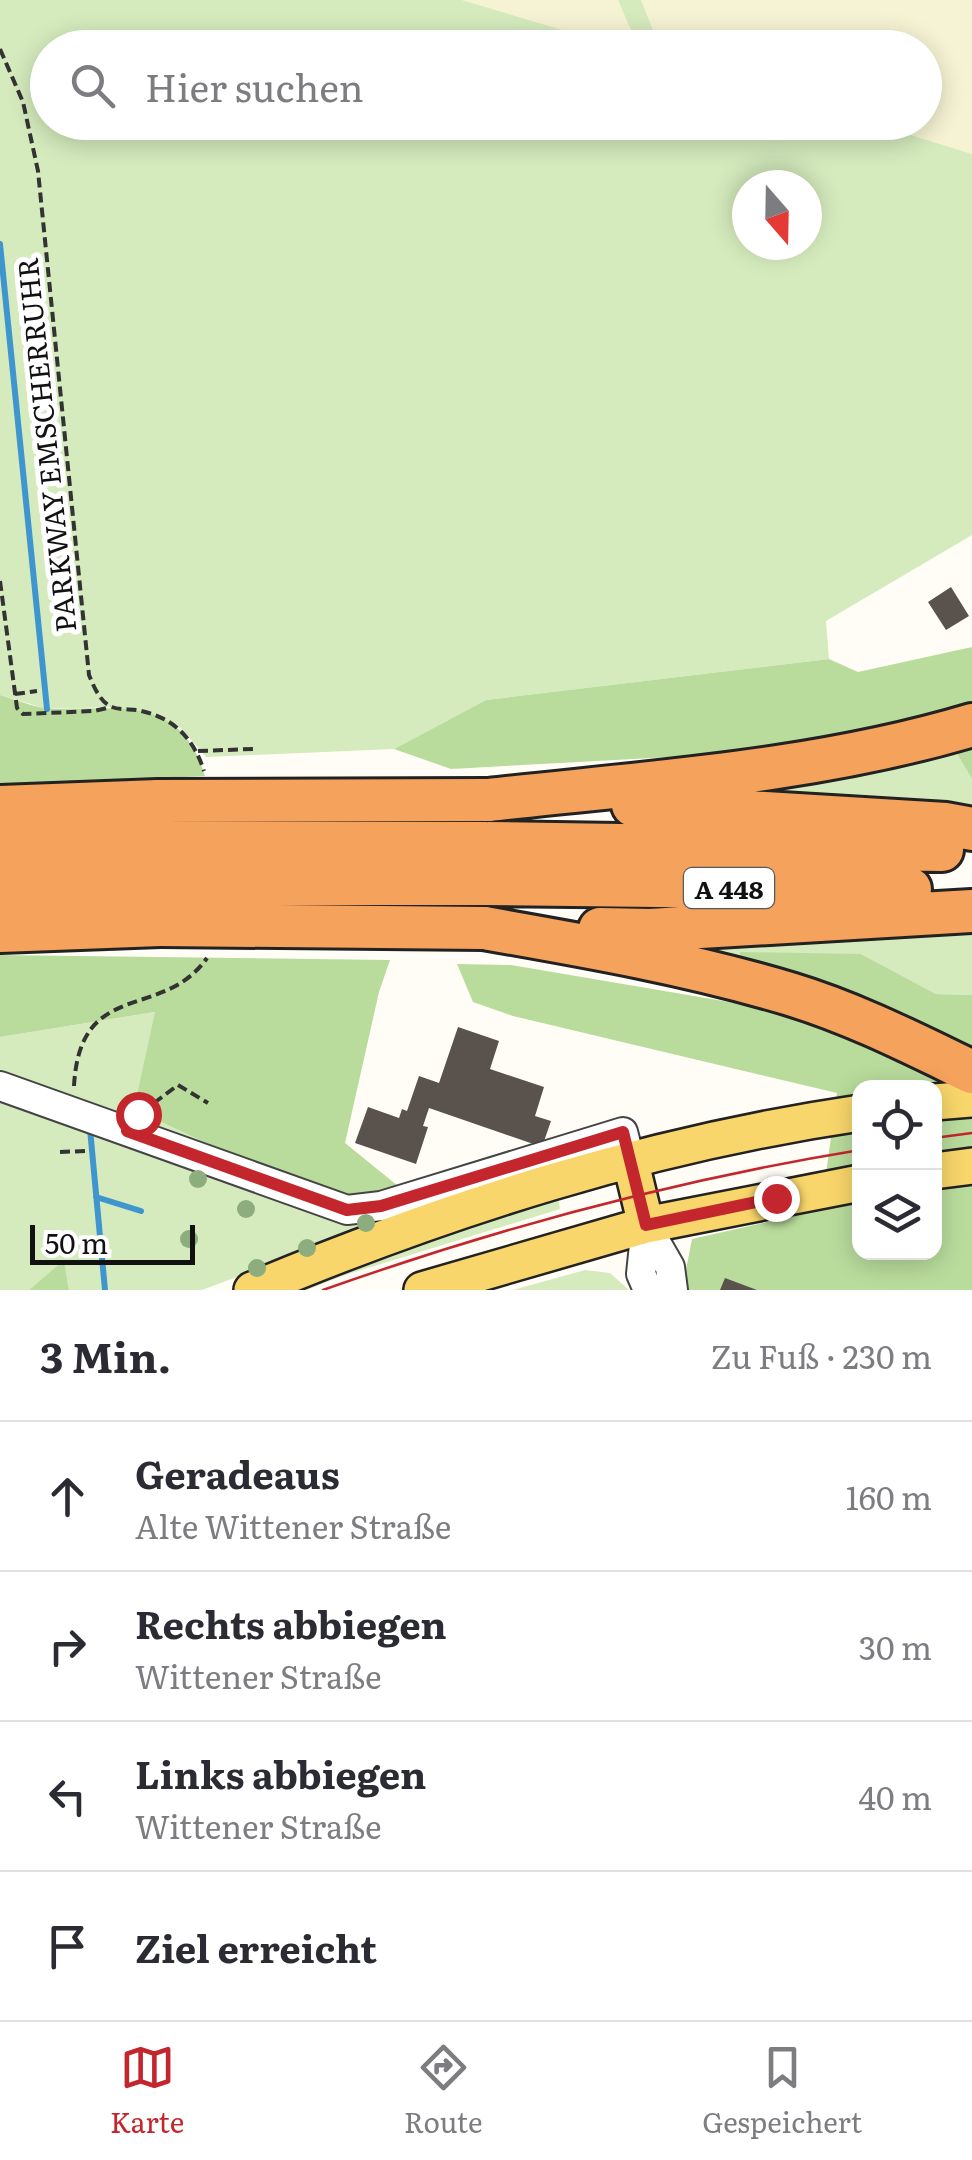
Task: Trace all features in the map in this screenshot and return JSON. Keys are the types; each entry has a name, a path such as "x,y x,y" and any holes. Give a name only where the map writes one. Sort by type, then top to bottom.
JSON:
{"highway":[{"path":"0,934 46,928 159,863 488,800 768,768 908,742 972,725"},
{"path":"488,800 736,809 972,829"},
{"path":"3,807 159,863 709,972 792,995 899,1037 972,1072"},
{"name":"A 448","path":"0,848 159,863 486,864 972,850"},
{"name":"A 448","path":"0,890 159,863"},
{"name":"A 448","path":"486,864 972,889"},
{"path":"484,928 650,930 972,911"}],"main road":[{"path":"942,1101 972,1099"},
{"path":"252,1290 432,1220 630,1159 852,1115"},
{"path":"630,1159 646,1225"},
{"path":"942,1171 972,1166"},
{"path":"422,1290 646,1225 852,1185"}],"street":[{"path":"0,1086 347,1210 381,1206 623,1132 630,1159"},
{"path":"646,1225 641,1274 648,1290"},
{"path":"646,1225 670,1266 673,1290"}],"path":[{"name":"PARKWAY EMSCHERRUHR","path":"0,49 30,128"},
{"name":"PARKWAY EMSCHERRUHR","path":"32,140 89,675 96,693 112,707"},
{"path":"0,580 8,660 17,708 23,714 112,707 156,716 181,728 198,750 206,776"},
{"path":"15,694 37,691"},
{"path":"198,750 253,749"},
{"path":"75,1066 85,1034 97,1020 189,978 213,949"},
{"path":"127,1131 138,1114 178,1084 208,1103"},
{"path":"60,1152 85,1150"}],"shaded area":[{"path":"462,0 618,0 631,30 562,30"},
{"path":"641,0 972,0 972,154 925,140 942,140 942,30 653,30"}],"green space":[{"path":"0,0 462,0 562,30 30,30 30,140 926,140 972,154 972,535 826,621 829,659 486,700 394,749 206,757 181,728 156,716 112,707 47,709 0,695"},
{"path":"618,0 641,0 653,30 631,30"},
{"path":"972,647 972,779 956,752 948,714 779,751 451,769 394,749 486,700 829,659 858,672"},
{"path":"0,695 46,708 124,709 164,719 180,731 194,750 205,776 0,785"},
{"path":"956,752 972,779 972,814 762,795 762,785"},
{"path":"972,925 972,995 936,994 861,954 741,962 700,952 700,942"},
{"path":"740,952 861,954 936,994 972,995 972,1290 682,1290 692,1239 821,1210 837,1093 513,1016 473,1002 457,964 511,965 741,1004"},
{"path":"0,955 390,960 379,992 345,1143 398,1186 346,1201 281,1178 134,1109 155,1012 0,1037"},
{"path":"156,1012 346,1201 376,1225 202,1290 69,1290 64,1261 29,1290 0,1290 0,1037"},
{"path":"557,1192 560,1209 307,1290 285,1290"},
{"path":"64,1260 69,1290 29,1290"},
{"path":"585,1270 610,1273 629,1290 513,1290"}],"building":[{"path":"951,587 969,616 946,630 928,602"},
{"path":"458,1027 499,1041 490,1069 544,1087 535,1116 551,1121 542,1147 429,1108 423,1126 428,1127 416,1164 355,1143 368,1107 399,1118 402,1109 407,1111 419,1076 439,1083"},
{"path":"725,1278 757,1290 720,1290"}],"waterway":[{"path":"0,244 47,709"},
{"path":"90,1129 105,1290"},
{"path":"96,1197 141,1211"}],"tram line":[{"path":"942,1137 972,1133"},
{"path":"323,1290 455,1246 588,1208 852,1151"}],"route":[{"path":"138,1114 127,1131 347,1210 381,1206 623,1132 646,1225 776,1198"}]}
